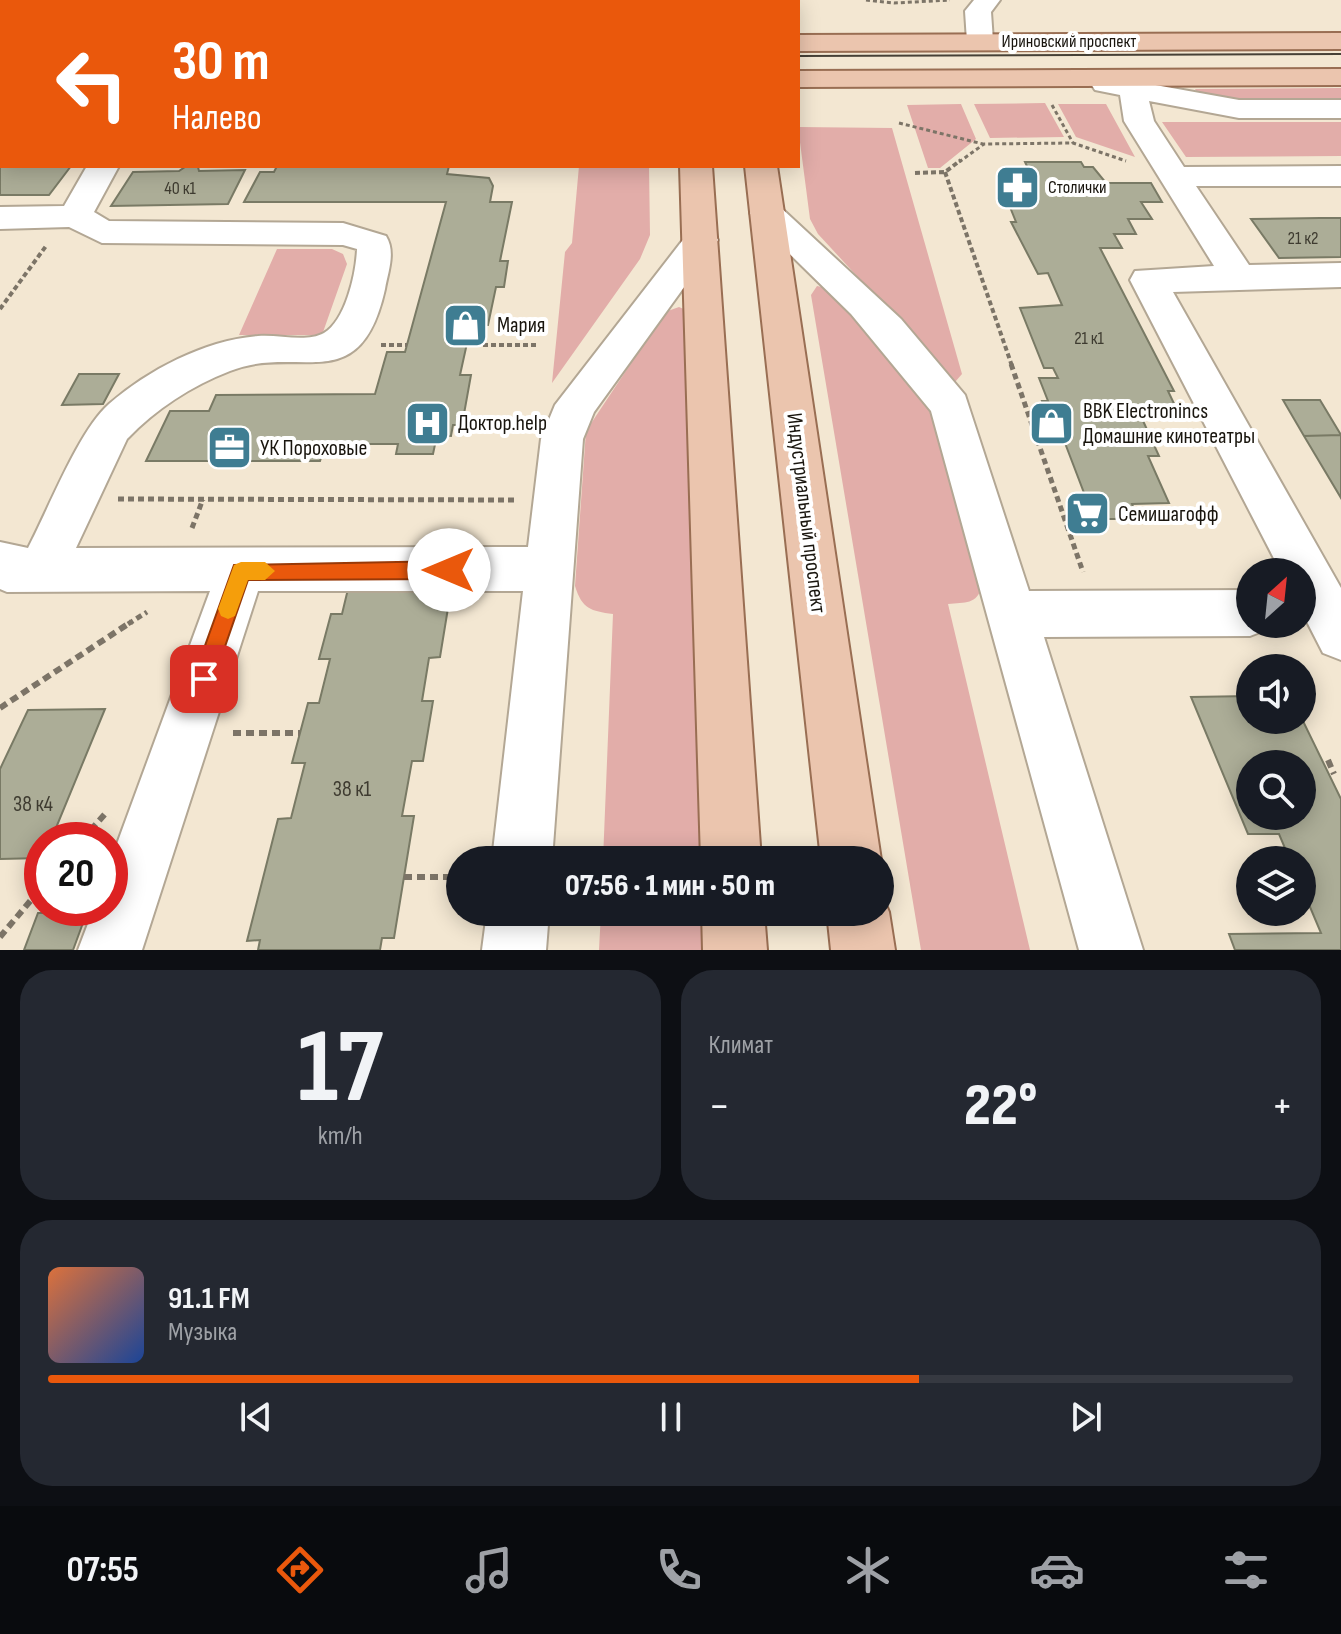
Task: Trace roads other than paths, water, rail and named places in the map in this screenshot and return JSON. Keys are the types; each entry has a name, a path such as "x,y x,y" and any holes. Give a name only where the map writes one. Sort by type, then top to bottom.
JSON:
{"main road":[{"name":"Ириновский проспект","path":"800,43 1341,41"},
{"name":"Ириновский проспект","path":"800,79 1341,77"},
{"path":"696,168 730,846"},
{"name":"Индустриальный проспект","path":"761,168 849,846"},
{"path":"734,926 735,950"},
{"path":"860,926 863,950"}],"street":[{"path":"980,41 978,11 988,0"},
{"path":"1083,78 1133,91 1239,109 1341,109"},
{"path":"1133,91 1139,121 1238,276"},
{"path":"75,216 102,168"},
{"path":"1174,177 1341,176"},
{"path":"767,213 835,274 932,380 950,406 1111,950"},
{"path":"0,218 75,216 102,232 361,237 374,244 374,256 354,328 340,342 318,350 256,350 231,355 146,396 111,428 77,499 10,572"},
{"path":"523,846 562,439 576,405 701,240"},
{"path":"1328,618 1148,280 1341,275"},
{"path":"10,572 548,569"},
{"path":"110,950 241,571"},
{"path":"1014,614 1236,613"},
{"path":"514,950 517,926"}],"tram line":[{"path":"800,56 1341,54"}],"place":[{"name":"Столички","path":"1017,187"},
{"name":"Мария","path":"466,325"},
{"name":"Доктор.help","path":"427,423"},
{"name":"BBK Electronincs Домашние кинотеатры","path":"1052,424"},
{"name":"УК Пороховые","path":"229,448"},
{"name":"Семишагофф","path":"1087,514"}]}
